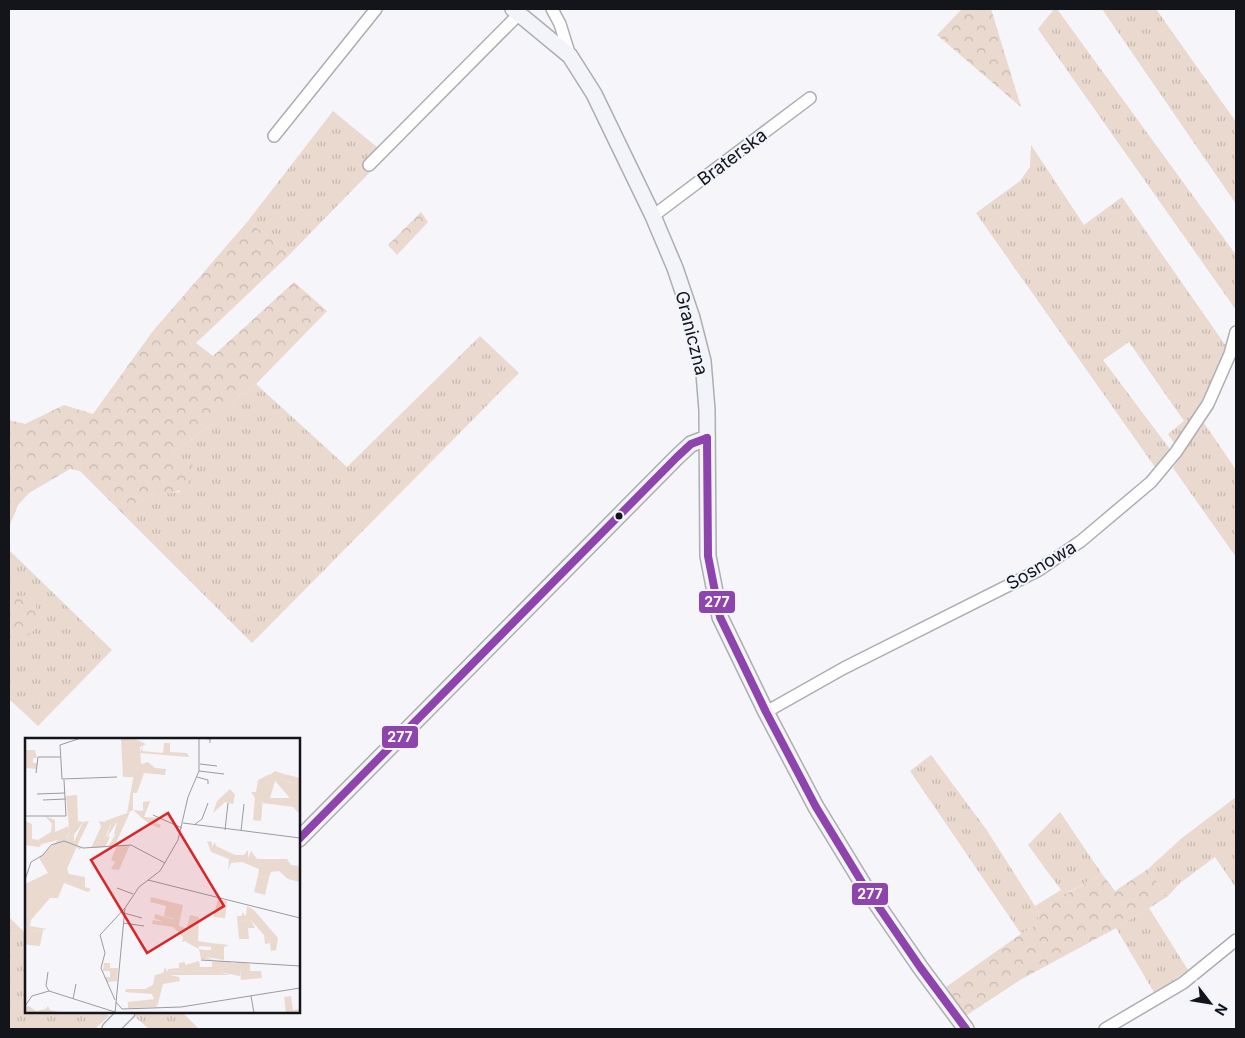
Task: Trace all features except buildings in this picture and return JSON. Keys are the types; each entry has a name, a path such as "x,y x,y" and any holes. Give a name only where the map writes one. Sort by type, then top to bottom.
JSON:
{"street":[{"path":"274,136 376,9"},
{"path":"552,9 560,24 570,56"},
{"path":"369,165 516,11"},
{"name":"Graniczna","path":"516,11 570,56 594,94 653,216 692,318 703,361 707,410 708,556 720,617 766,712 816,807 863,884 920,967 966,1029"},
{"name":"Braterska","path":"653,216 810,98"},
{"name":"Sosnowa","path":"766,712 844,668 1039,570 1081,541 1151,482 1176,452 1208,404 1230,354 1236,332"},
{"path":"300,838 677,457 691,444 707,438"},
{"path":"1105,1029 1182,983 1236,940"},
{"path":"110,1029 126,1013"}],"green space":[{"path":"962,9 991,9 1021,107 937,35"},
{"path":"1054,9 1057,9 1236,255 1236,310 1038,29"},
{"path":"1102,9 1156,9 1236,122 1236,204"},
{"path":"333,111 378,148 364,162 372,170 290,254 248,221"},
{"path":"1031,145 1084,225 1122,197 1226,346 1220,369 1207,396 1176,446 1168,434 1184,421 1129,342 1103,360 1172,452 1157,470 976,213 1020,181 1030,167"},
{"path":"421,212 428,222 397,255 388,245"},
{"path":"248,221 290,254 196,343 213,356 294,282 327,311 256,384 240,395 212,424 172,454 177,461 192,464 192,476 183,489 172,493 147,495 126,517 80,471 70,469 29,493 18,505 9,527 9,420 25,424 64,405 93,414 153,331"},
{"path":"480,336 519,373 252,643 126,517 147,495 180,492 176,461 172,454 212,424 240,395 256,384 347,467"},
{"path":"1204,423 1236,470 1236,557 1173,468"},
{"path":"9,550 112,650 38,726 9,699"},
{"path":"35,595 37,623 35,628 27,637 9,649 9,602 19,596"},
{"path":"931,755 986,829 1035,906 1040,916 1033,927 1021,934 910,771"},
{"path":"1236,797 1236,888 1215,857 1180,883 1167,897 1148,869 1182,838"},
{"path":"1060,812 1102,874 1065,894 1028,845"},
{"path":"1148,869 1167,897 1116,928 1020,980 964,1017 946,987 1033,927 1040,916 1035,906 1061,890 1066,894 1102,874 1115,891"},
{"path":"1149,908 1188,970 1155,994 1116,928"},
{"path":"9,917 25,933 25,1013 105,1013 109,1016 95,1029 9,1029"},
{"path":"135,1013 183,1013 199,1029 149,1029 133,1015"}],"transit line":[{"name":"277","path":"707,438 708,556 720,617 766,712 816,807 863,884 920,967 966,1029"},
{"name":"277","path":"300,838 677,457 691,444 707,438"}]}
